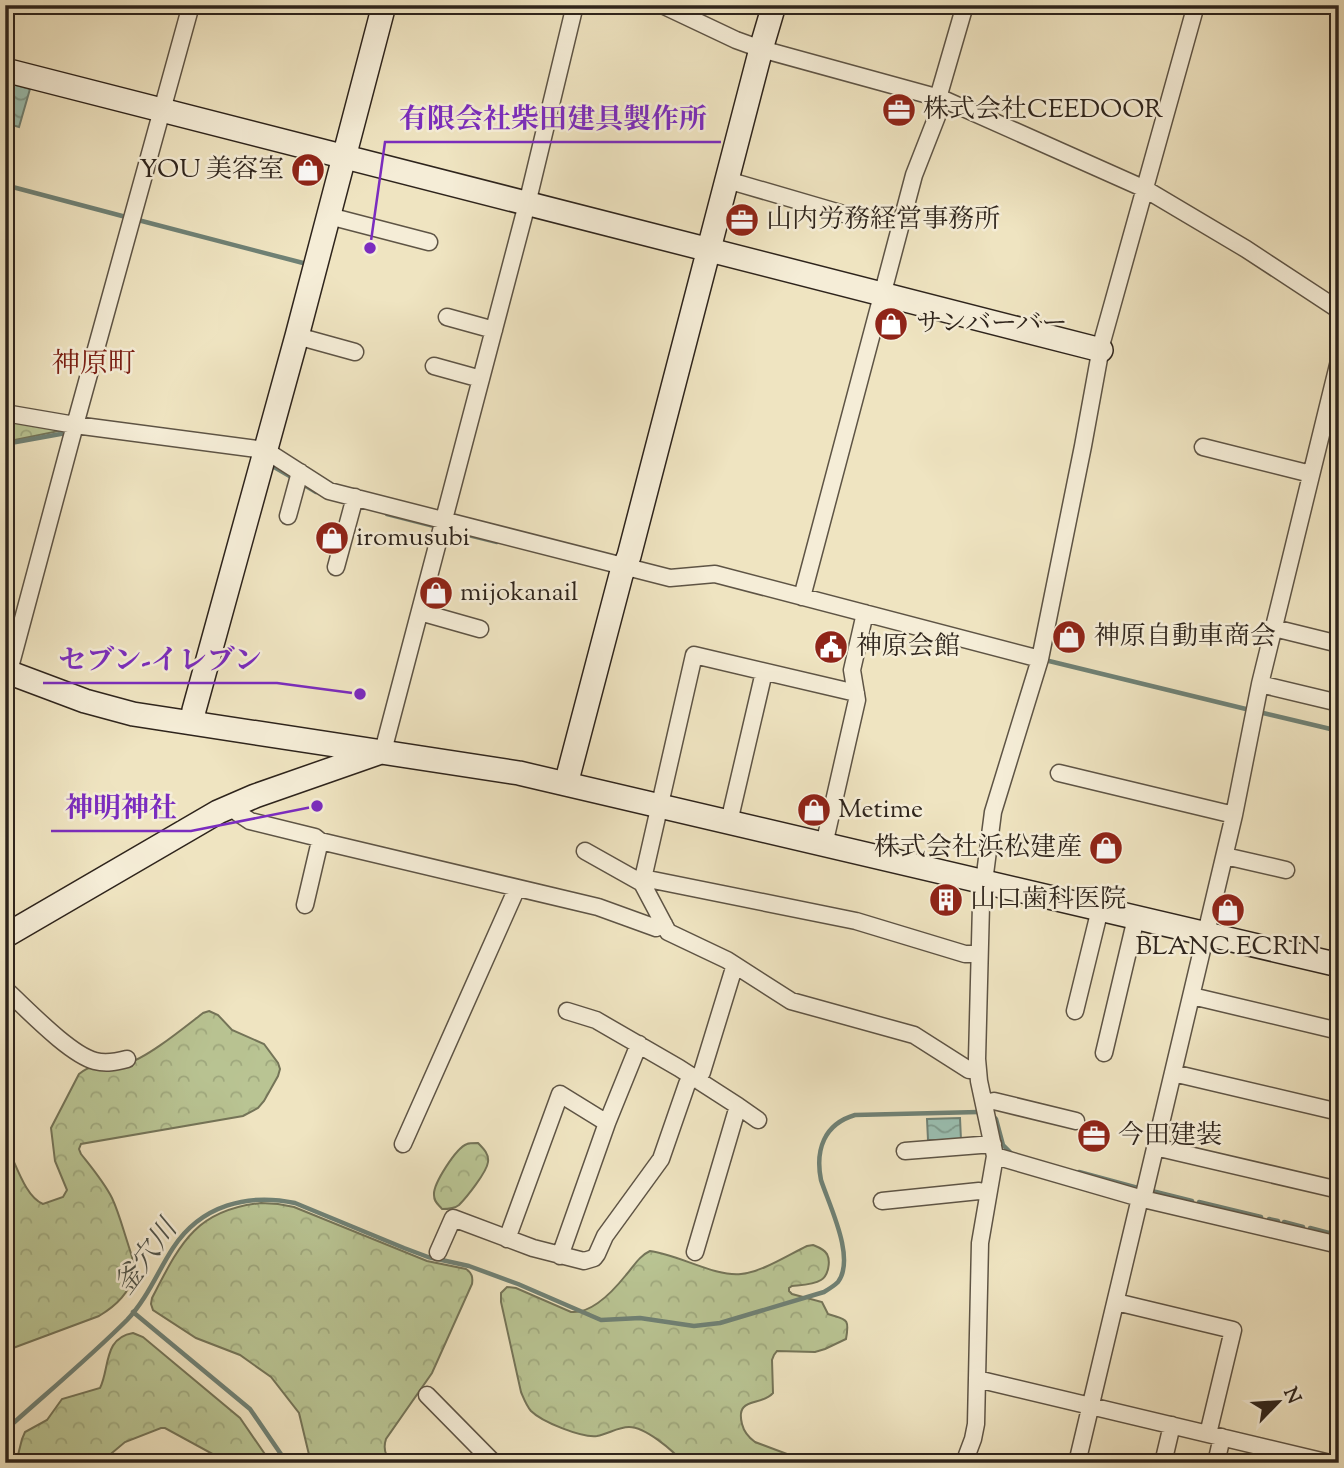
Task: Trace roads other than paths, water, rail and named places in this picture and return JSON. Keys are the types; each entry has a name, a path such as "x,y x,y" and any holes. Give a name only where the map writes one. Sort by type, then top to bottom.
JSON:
{"street":[{"path":"191,5 6,676 133,714 505,770 1339,965"},
{"path":"192,723 384,5"},
{"path":"383,751 527,204 575,5"},
{"path":"662,5 736,40 940,99 1145,189 1236,243 1339,310"},
{"path":"566,784 774,5"},
{"path":"802,597 915,175 940,106 940,91 965,5"},
{"path":"964,1463 976,1424 979,1243 994,1150 978,1070 981,905 993,812 1040,659 1101,350 1196,5"},
{"path":"5,70 1101,350"},
{"path":"727,180 854,216"},
{"path":"329,216 429,242"},
{"path":"447,317 494,330"},
{"path":"297,337 355,352"},
{"path":"1077,1463 1207,934 1260,684 1339,361"},
{"path":"434,366 481,379"},
{"path":"5,413 265,450 329,491 670,578 715,574 1040,659"},
{"path":"1203,447 1311,474"},
{"path":"288,516 300,472"},
{"path":"336,567 355,497"},
{"path":"419,612 480,629"},
{"path":"824,845 857,700 852,670 865,613"},
{"path":"1274,628 1339,644"},
{"path":"856,694 694,655 642,881 668,932 736,965 791,1001 914,1035 969,1070 978,1070"},
{"path":"729,822 764,672"},
{"path":"1260,684 1339,703"},
{"path":"5,936 234,804 383,751"},
{"path":"1059,773 1234,815"},
{"path":"234,804 238,813 250,821 315,837 320,841 598,907 656,928 664,924"},
{"path":"304,905 320,841"},
{"path":"585,851 642,881 856,921 965,954 979,954"},
{"path":"1225,856 1286,870"},
{"path":"403,1144 517,888"},
{"path":"1075,1011 1100,909"},
{"path":"1104,1053 1136,918"},
{"path":"438,1252 453,1218 560,1256 584,1261 594,1258 605,1236 662,1159 687,1084 702,1072 736,965"},
{"path":"5,989 83,1056 97,1061 127,1059"},
{"path":"1192,996 1339,1031"},
{"path":"568,1011 596,1020 639,1044 758,1120"},
{"path":"560,1256 607,1123 639,1044"},
{"path":"1173,1073 1339,1112"},
{"path":"507,1239 560,1094 607,1123"},
{"path":"984,1103 995,1101 1076,1121"},
{"path":"695,1252 738,1106"},
{"path":"1155,1147 1339,1190"},
{"path":"905,1151 994,1150 1141,1198 1339,1245"},
{"path":"882,1201 979,1191 988,1193"},
{"path":"1116,1302 1233,1330 1215,1435 1216,1463"},
{"path":"977,1379 1330,1463"},
{"path":"427,1395 494,1463"},
{"path":"1163,1463 1172,1425"}],"water":[{"path":"5,82 30,89 19,127 5,123"},
{"path":"960,1118 961,1140 928,1140 927,1119"}],"waterway":[{"path":"5,185 126,217"},
{"path":"138,220 307,262"},
{"path":"5,444 66,433"},
{"path":"269,464 293,478"},
{"path":"306,486 316,492"},
{"path":"387,514 434,526"},
{"path":"448,530 497,542"},
{"path":"1049,661 1250,710"},
{"path":"1259,712 1339,731"},
{"name":"釜穴川","path":"9,1427 127,1320 141,1303 184,1233 197,1221 227,1206 260,1200 295,1203 428,1257 469,1266 518,1284 601,1320 640,1318 694,1326 720,1323 824,1292 838,1282 843,1272 843,1246 819,1169 824,1140 836,1125 855,1115 979,1112"},
{"path":"993,1116 1003,1145 1011,1153"},
{"path":"1079,1172 1138,1188"},
{"path":"1152,1191 1192,1201"},
{"path":"1199,1202 1261,1217"},
{"path":"1269,1219 1278,1221"},
{"path":"1284,1222 1303,1227"},
{"path":"1310,1228 1329,1233"},
{"name":"釜穴川","path":"133,1312 250,1409 287,1463"}],"place":[{"name":"株式会社CEEDOOR","path":"899,110"},
{"name":"YOU 美容室","path":"308,170"},
{"name":"山内労務経営事務所","path":"742,220"},
{"name":"有限会社柴田建具製作所","path":"370,248"},
{"name":"サンバーバー","path":"891,324"},
{"name":"iromusubi","path":"332,538"},
{"name":"mijokanail","path":"436,593"},
{"name":"神原自動車商会","path":"1069,637"},
{"name":"神原会館","path":"831,647"},
{"name":"セブン-イレブン","path":"360,694"},
{"name":"神明神社","path":"317,806"},
{"name":"Metime","path":"814,810"},
{"name":"株式会社浜松建産","path":"1106,848"},
{"name":"山口歯科医院","path":"946,900"},
{"name":"BLANC ECRIN","path":"1228,910"},
{"name":"今田建装","path":"1094,1136"}],"district":[{"name":"神原町","path":"94,365"}]}
